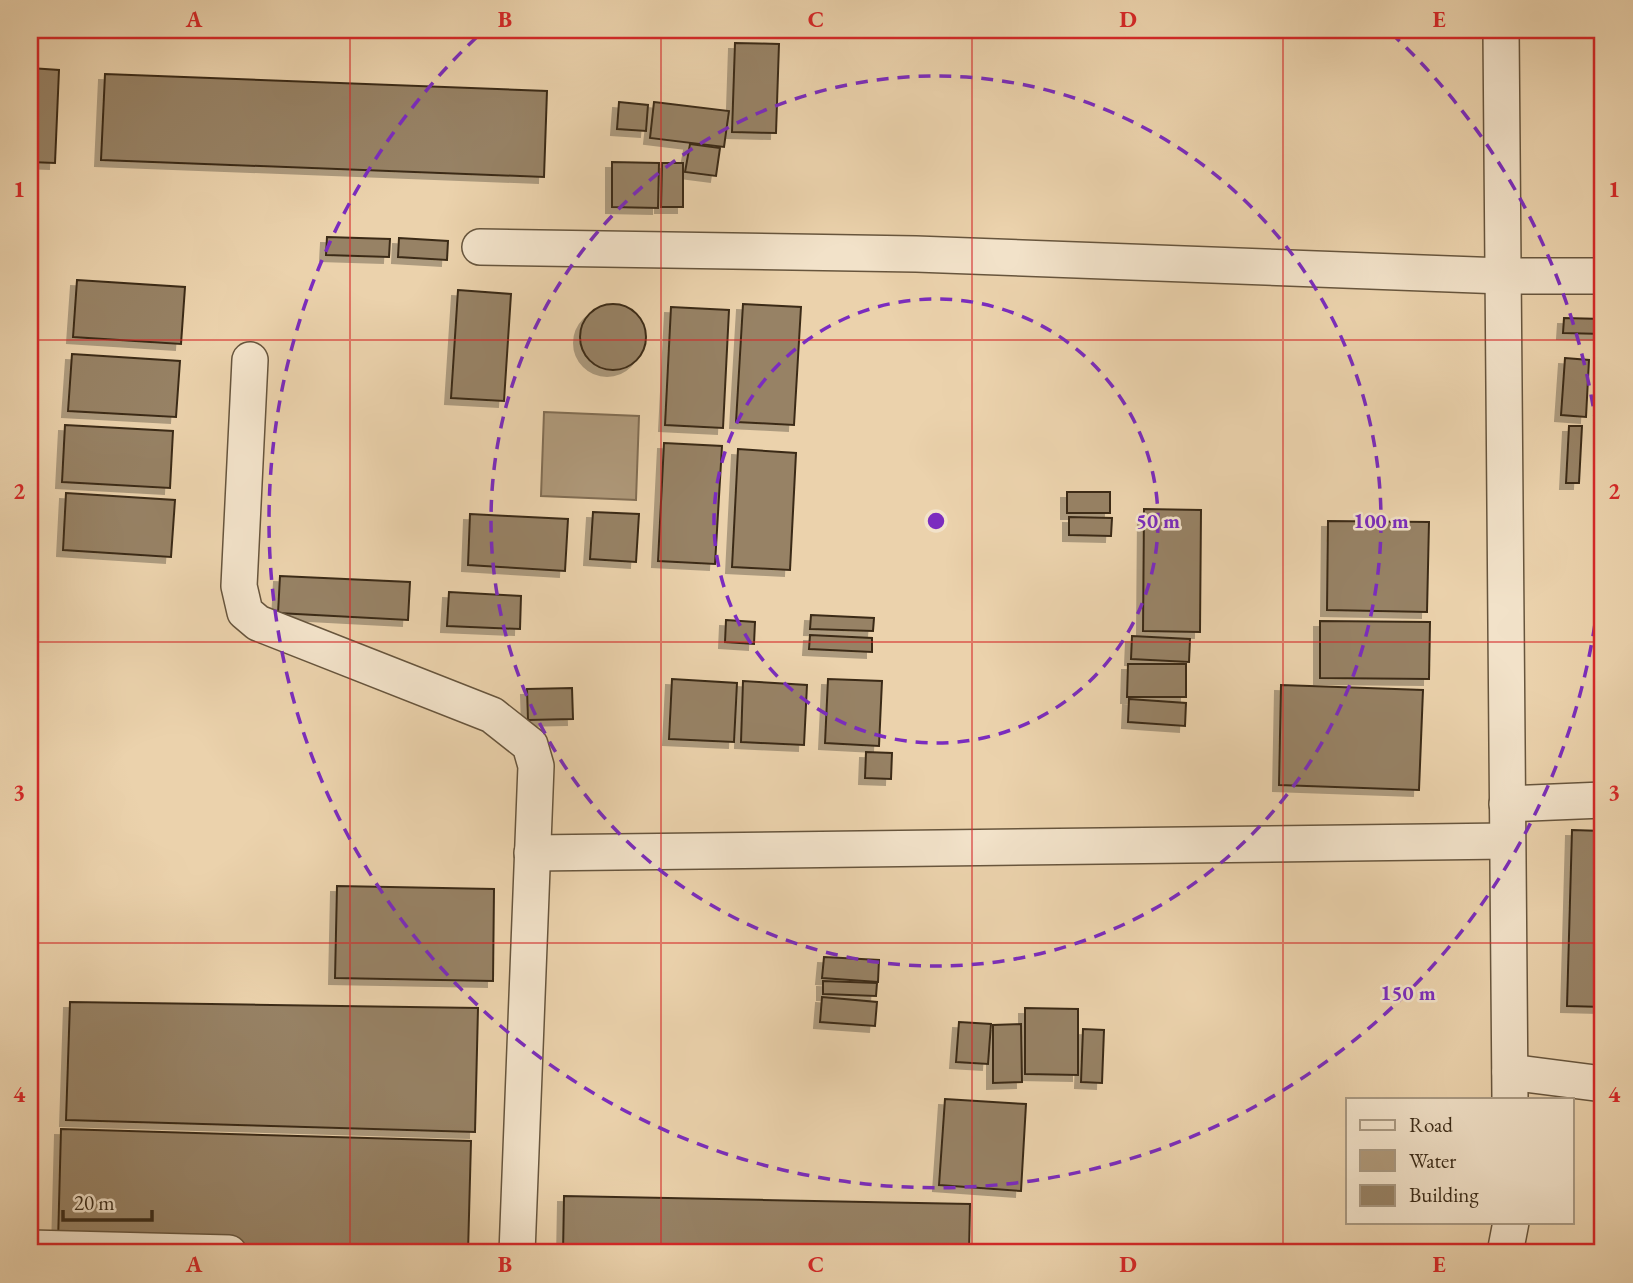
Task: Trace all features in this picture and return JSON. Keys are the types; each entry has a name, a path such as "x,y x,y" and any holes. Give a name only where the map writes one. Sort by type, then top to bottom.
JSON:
{"street":[{"path":"1501,30 1510,1086 1603,1084"},
{"path":"480,247 916,254 1503,276 1603,276"},
{"path":"250,360 239,586 245,612 258,624 492,715 530,745 536,766 517,1253"},
{"path":"1507,804 1603,800"},
{"path":"532,853 1507,841"},
{"path":"1506,1253 1511,1224"},
{"path":"30,1248 229,1253"}],"water":[{"path":"544,412 639,416 636,500 541,496"}],"building":[{"path":"735,43 779,44 776,133 732,132"},
{"path":"30,68 59,70 55,163 30,162"},
{"path":"105,74 547,91 544,177 101,160"},
{"path":"619,102 648,105 646,131 617,129"},
{"path":"654,102 729,111 724,147 650,138"},
{"path":"690,144 720,148 716,176 685,172"},
{"path":"612,162 659,163 658,208 612,207"},
{"path":"662,163 683,163 683,207 661,207"},
{"path":"327,237 390,239 389,257 326,255"},
{"path":"399,238 448,241 447,260 398,257"},
{"path":"77,280 185,287 181,344 73,337"},
{"path":"458,290 511,294 504,401 451,398"},
{"path":"613,304 636,314 646,337 636,360 613,370 590,360 580,337 590,314"},
{"path":"743,304 801,307 794,425 736,422"},
{"path":"671,307 729,310 723,428 665,425"},
{"path":"1564,318 1603,319 1603,334 1563,333"},
{"path":"72,354 180,361 176,417 68,411"},
{"path":"1565,358 1589,360 1586,417 1561,415"},
{"path":"65,425 173,431 170,488 62,482"},
{"path":"1569,426 1582,426 1579,483 1566,483"},
{"path":"664,443 722,446 715,564 658,561"},
{"path":"738,449 796,453 790,570 732,567"},
{"path":"1067,492 1110,492 1110,513 1067,513"},
{"path":"66,493 175,500 171,557 63,550"},
{"path":"1144,509 1201,510 1200,632 1143,631"},
{"path":"593,512 639,514 636,562 590,559"},
{"path":"470,514 568,519 565,571 468,565"},
{"path":"1069,517 1112,518 1111,536 1069,535"},
{"path":"1328,521 1429,522 1427,612 1327,610"},
{"path":"280,576 410,582 408,620 278,613"},
{"path":"449,592 521,596 520,629 447,626"},
{"path":"811,615 874,618 873,631 810,629"},
{"path":"726,620 755,622 754,644 725,642"},
{"path":"1320,621 1430,622 1429,679 1320,678"},
{"path":"810,635 872,638 872,652 809,649"},
{"path":"1132,636 1190,639 1189,662 1131,659"},
{"path":"1128,664 1186,664 1186,697 1127,697"},
{"path":"672,679 737,683 734,742 669,739"},
{"path":"828,679 882,681 879,746 825,743"},
{"path":"743,681 807,685 804,745 741,742"},
{"path":"1281,685 1423,690 1419,790 1279,785"},
{"path":"572,688 573,719 528,720 527,689"},
{"path":"1129,699 1186,703 1185,726 1128,722"},
{"path":"866,752 892,753 891,779 865,778"},
{"path":"1572,830 1603,831 1603,1007 1567,1006"},
{"path":"337,886 494,889 493,981 335,978"},
{"path":"824,957 879,960 878,982 822,978"},
{"path":"823,981 877,983 876,996 823,994"},
{"path":"822,997 877,1002 875,1026 820,1022"},
{"path":"70,1002 478,1008 475,1132 66,1120"},
{"path":"1025,1008 1078,1009 1078,1075 1025,1074"},
{"path":"959,1022 991,1024 988,1064 956,1062"},
{"path":"1021,1024 1022,1082 993,1083 993,1025"},
{"path":"1083,1029 1104,1030 1102,1083 1081,1082"},
{"path":"945,1099 1026,1104 1021,1191 939,1185"},
{"path":"61,1129 471,1141 468,1253 58,1242"},
{"path":"564,1196 970,1204 969,1253 563,1253"}]}
